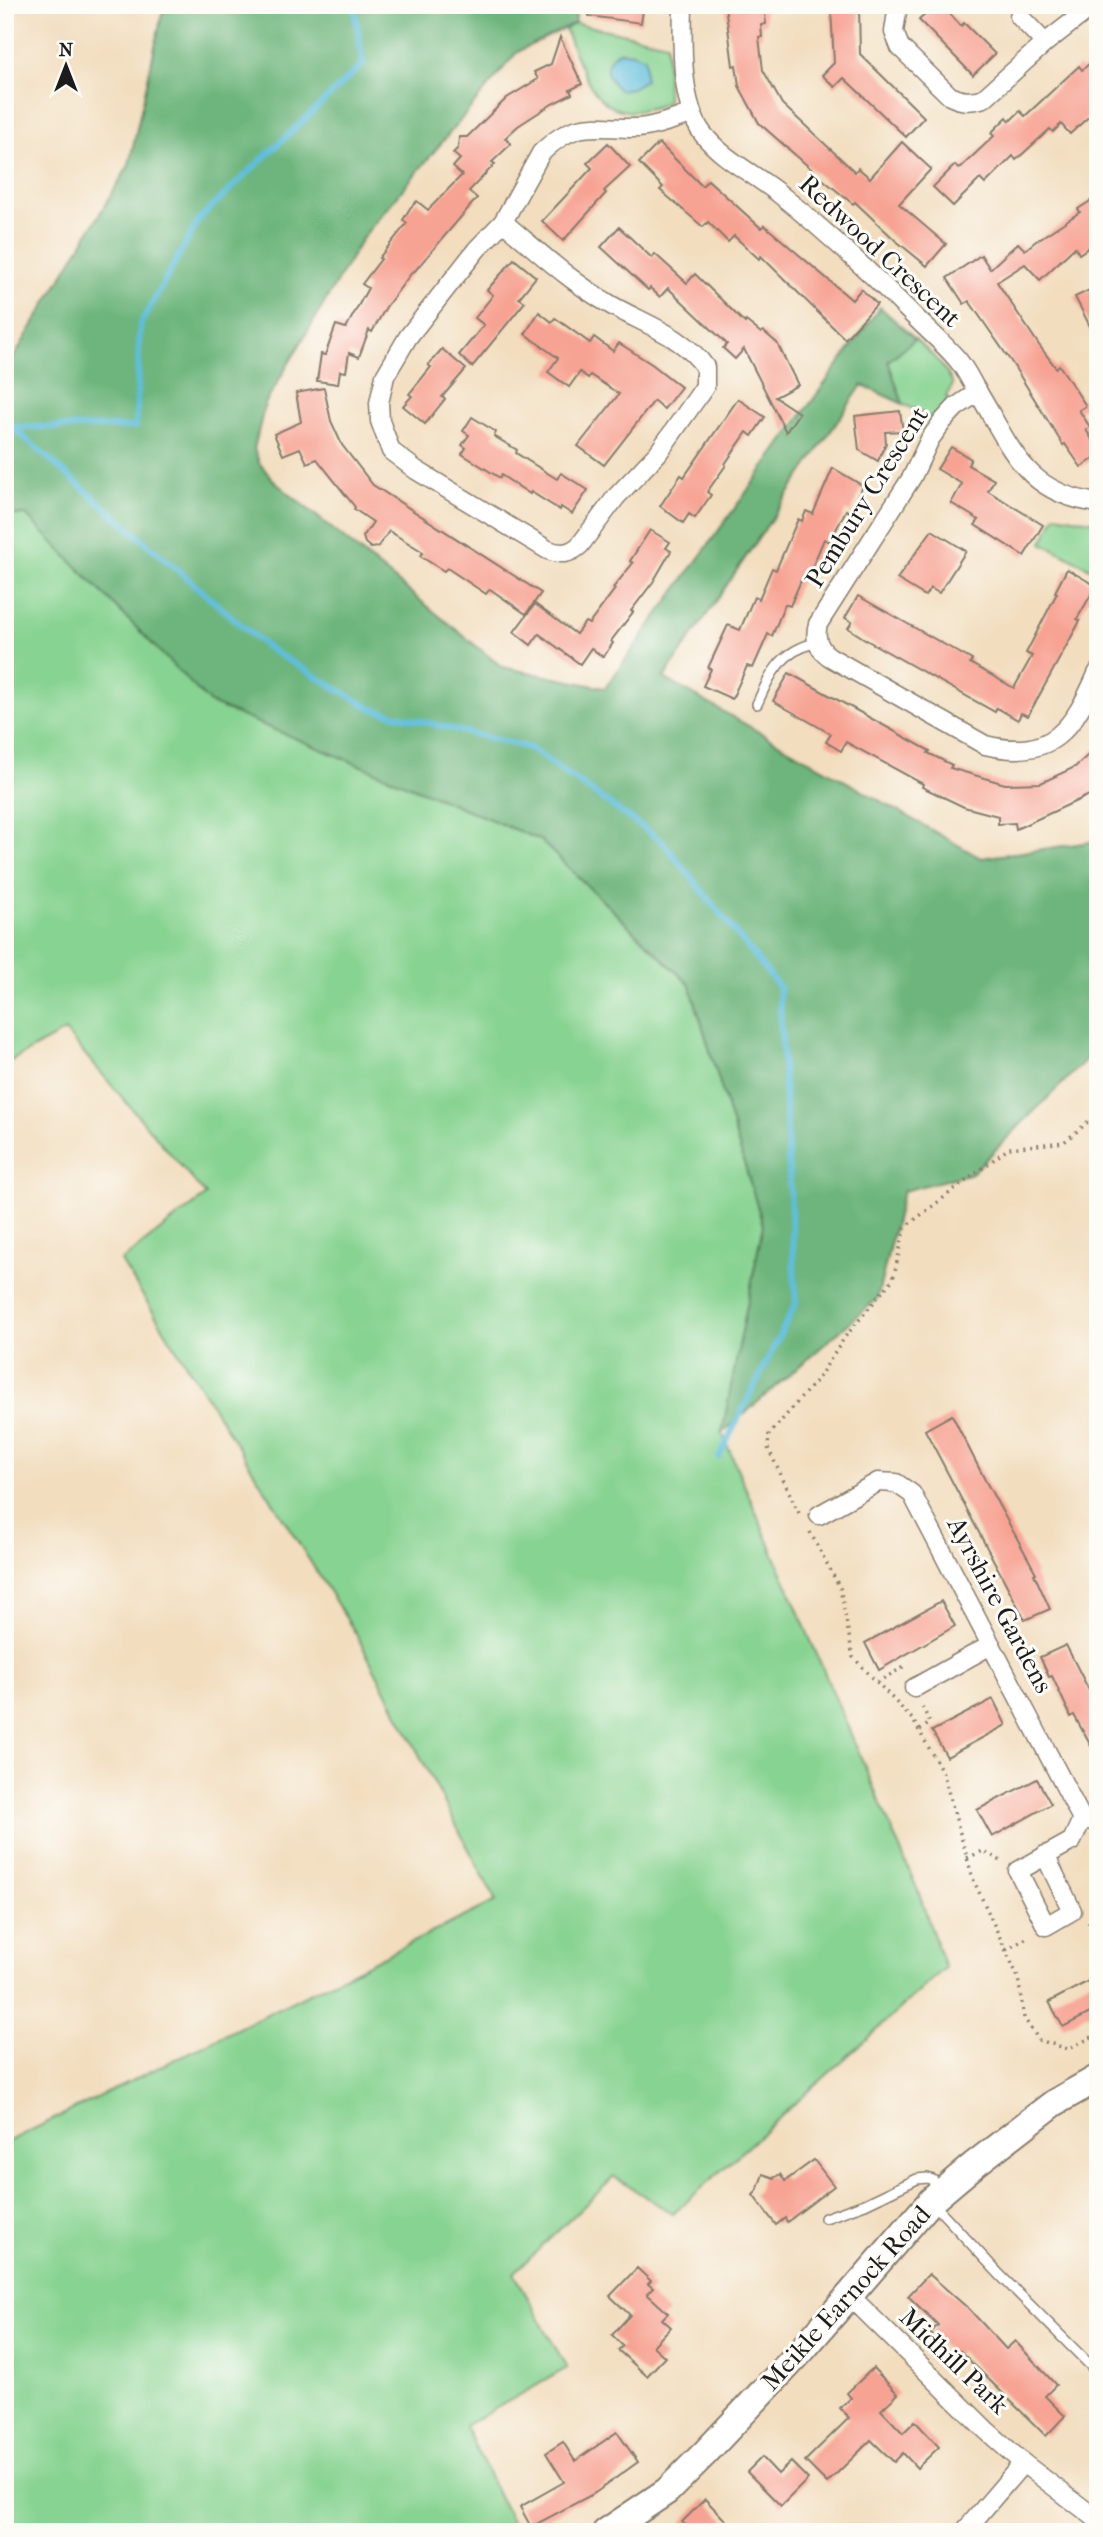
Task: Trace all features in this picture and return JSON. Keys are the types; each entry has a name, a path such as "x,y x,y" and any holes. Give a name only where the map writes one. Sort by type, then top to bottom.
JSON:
{"street":[{"name":"Redwood Crescent","path":"683,5 685,76 691,114 704,135 727,156 766,182 820,228 959,360 1024,467 1039,483 1067,497 1098,503"},
{"path":"898,5 894,32 900,47 950,96 960,101 984,98 1045,43 1085,12"},
{"path":"1019,16 1045,43"},
{"path":"503,222 574,281 611,305 646,322 693,354 705,367 705,386 658,453 616,497 580,545 565,553 557,554 548,550 402,461 391,451 380,421 381,387 393,360 428,310 477,249 503,222 541,153 561,136 580,128 600,125 639,128 691,114"},
{"name":"Pembury Crescent","path":"817,642 818,624 912,477 930,439 956,407 978,392"},
{"path":"817,642 824,654 985,745 1006,750 1043,744 1062,733 1077,717 1098,672"},
{"name":"Ayrshire Gardens","path":"811,1518 878,1482 896,1483 912,1494 991,1645 1090,1819"},
{"path":"914,1688 991,1645"},
{"path":"1045,1856 1072,1911 1046,1926 1018,1871 1045,1856 1072,1841 1090,1819"},
{"name":"Meikle Earnock Road","path":"606,2532 667,2491 803,2349 934,2198 1054,2103 1098,2078"},
{"name":"Midhill Park","path":"849,2295 986,2430 1023,2463 1098,2520"},
{"path":"964,2532 1023,2463"}],"lane":[{"path":"757,704 781,660 804,645 817,642"},
{"path":"825,2218 865,2204 917,2179 933,2180 934,2198 1000,2275 1098,2373"}],"path":[{"path":"811,1518 768,1448 769,1435 819,1377 845,1337 893,1279 905,1227 1009,1148 1064,1142 1098,1114"},
{"path":"809,1532 840,1588 853,1657 913,1720 943,1773 973,1879 1018,1976 1024,2018 1039,2040 1068,2049 1098,2034"},
{"path":"967,1858 983,1850 1018,1871"},
{"path":"1006,1950 1046,1926"}],"green space":[{"path":"164,5 577,5 575,23 517,52 363,237 265,404 254,449 260,464 276,483 502,667 605,688 880,307 915,339 888,361 903,404 862,385 664,678 981,858 1098,841 1098,1048 972,1173 903,1191 877,1299 722,1433 763,1225 690,985 540,840 210,703 26,515 5,515 5,366 9,365 129,165"},
{"path":"575,23 667,43 667,101 652,108 625,111 600,98 583,73 565,30"},
{"path":"915,339 942,366 953,385 946,396 950,402 933,419 903,404 888,361"},
{"path":"35,511 210,703 540,840 690,985 763,1225 722,1433 918,1891 945,1968 673,2214 614,2177 514,2273 567,2368 465,2426 516,2532 5,2532 5,2143 496,1901 356,1634 121,1261 206,1195 65,1031 5,1064 5,512"},
{"path":"1056,515 1098,522 1098,572 1042,543"}],"water":[{"path":"618,51 645,58 645,80 632,88 619,90 607,71 609,61"}],"building":[{"path":"589,5 644,5 641,23 589,16"},
{"path":"725,5 764,5 766,24 761,25 762,37 759,37 763,70 782,104 855,172 858,168 870,178 902,142 931,169 899,204 946,244 927,266 759,123 739,86 736,65 733,66"},
{"path":"936,5 942,5 961,26 964,23 995,54 973,75 919,20"},
{"path":"859,8 860,54 924,117 906,137 844,78 835,87 822,75 834,63 831,9"},
{"path":"560,37 582,84 570,90 572,94 518,126 505,138 511,144 492,162 495,164 469,191 477,198 413,271 386,307 372,332 369,330 359,357 349,353 346,372 340,371 338,384 317,381 321,354 325,355 336,325 346,328 368,288 362,284 407,223 403,220 410,208 417,201 428,210 462,175 453,167 460,159 453,153 458,148 459,137 467,137 507,98 538,79 534,72 551,64"},
{"path":"1090,63 1098,71 1098,108 1070,134 1061,124 1053,132 1050,129 1016,160 1013,156 985,184 980,179 953,206 933,187 955,165 959,169 994,136 991,133 1007,117 1010,121 1020,111 1025,116 1079,66 1082,70"},
{"path":"608,143 630,167 604,191 606,193 563,241 542,221 592,168 587,163"},
{"path":"659,143 702,186 708,180 761,228 764,225 852,300 861,289 877,304 845,339 761,256 759,259 734,236 728,242 708,222 703,227 660,190 663,187 639,163"},
{"path":"1098,196 1098,238 1096,236 1090,239 1094,244 1079,254 1075,247 1040,280 1025,264 997,282 1039,345 1056,368 1059,365 1086,406 1079,410 1090,427 1086,430 1098,448 1098,456 1081,467 1065,444 1063,445 1012,363 969,301 964,304 947,278 981,255 990,269 1018,243 1025,250 1080,212 1078,209"},
{"path":"619,227 652,258 655,254 687,283 695,274 745,323 746,321 761,333 763,331 777,343 798,385 775,397 799,413 786,432 744,349 735,359 723,348 727,344 668,288 660,297 650,288 648,290 601,247"},
{"path":"514,259 536,277 519,298 525,302 472,367 459,355 484,325 475,318 493,295 487,290"},
{"path":"1098,286 1098,342 1075,297"},
{"path":"539,312 552,322 555,318 590,343 594,337 613,351 619,343 681,387 664,409 654,401 604,465 578,446 619,394 590,375 588,378 580,372 569,387 548,372 558,358 525,334"},
{"path":"442,349 466,369 442,397 445,399 425,424 403,406 412,396 409,394 431,367 428,365"},
{"path":"324,388 331,421 342,445 373,485 541,593 526,614 490,589 486,594 447,568 444,571 420,556 423,552 389,531 378,547 371,548 363,537 373,522 354,509 317,459 307,463 300,448 283,455 274,434 301,422 296,393"},
{"path":"738,399 765,417 752,436 747,432 707,492 711,495 695,518 689,514 683,523 660,506 681,475 684,477"},
{"path":"900,411 903,431 885,432 886,443 878,461 859,450 855,416"},
{"path":"472,417 496,432 494,436 517,450 516,453 549,474 557,479 561,473 588,490 572,514 561,507 560,510 531,492 530,494 501,475 500,478 462,454 466,448 462,445 469,435 463,431"},
{"path":"951,447 971,459 968,465 994,480 988,491 1043,525 1024,556 975,525 979,520 951,503 962,484 937,469"},
{"path":"833,468 863,486 851,513 846,510 830,542 824,539 808,577 803,576 790,606 785,604 772,636 768,634 753,668 747,666 732,699 703,686 711,669 708,668 728,625 740,630 754,597 759,599 772,568 776,570 798,519 802,521 806,511 813,514"},
{"path":"650,530 670,542 666,548 671,551 603,657 591,648 580,664 539,634 531,645 514,632 535,604 576,634 585,622 589,624 615,589 613,588 633,563 630,561"},
{"path":"932,530 966,551 939,593 930,588 925,596 897,579"},
{"path":"1067,569 1096,586 1028,716 1021,713 1018,720 997,708 995,712 868,641 848,628 852,622 845,618 858,596 972,660 970,663 1014,688 1032,656 1026,653"},
{"path":"789,673 930,751 928,753 952,765 950,768 1005,784 1041,783 1075,767 1098,746 1098,791 1016,829 1015,823 998,824 998,816 964,807 922,787 923,784 846,742 841,751 826,742 831,734 773,701"},
{"path":"952,1415 1036,1573 1034,1574 1050,1609 1025,1620 925,1430"},
{"path":"941,1601 955,1626 879,1670 865,1643"},
{"path":"1066,1645 1098,1708 1098,1759 1074,1715 1071,1717 1040,1657"},
{"path":"993,1699 1006,1725 947,1757 932,1731"},
{"path":"1037,1779 1051,1804 992,1837 977,1810"},
{"path":"1098,1976 1098,2009 1063,2027 1049,2002"},
{"path":"814,2160 834,2186 787,2222 785,2218 776,2225 753,2195 763,2174 774,2178 780,2174 785,2181"},
{"path":"637,2268 651,2281 648,2284 653,2288 647,2294 668,2313 662,2319 671,2327 653,2346 665,2357 647,2376 618,2350 623,2346 612,2335 630,2315 610,2296"},
{"path":"929,2274 970,2310 1006,2349 1015,2341 1056,2385 1045,2396 1065,2416 1046,2436 960,2351 954,2357 930,2333 938,2325 908,2296"},
{"path":"873,2368 898,2394 881,2410 903,2433 915,2421 939,2447 917,2468 903,2453 894,2462 871,2440 827,2483 805,2461 849,2418 840,2408 851,2398 847,2393"},
{"path":"617,2432 638,2462 595,2493 531,2527 520,2507 564,2482 546,2453 563,2442 575,2461"},
{"path":"762,2457 778,2474 791,2462 808,2479 781,2506 747,2472"},
{"path":"705,2499 728,2523 719,2532 693,2532 682,2522"}],"waterway":[{"path":"354,5 363,64 200,218 140,325 136,427 12,427 269,649 372,709 530,748 663,842 779,987 796,1303 719,1457"}]}
